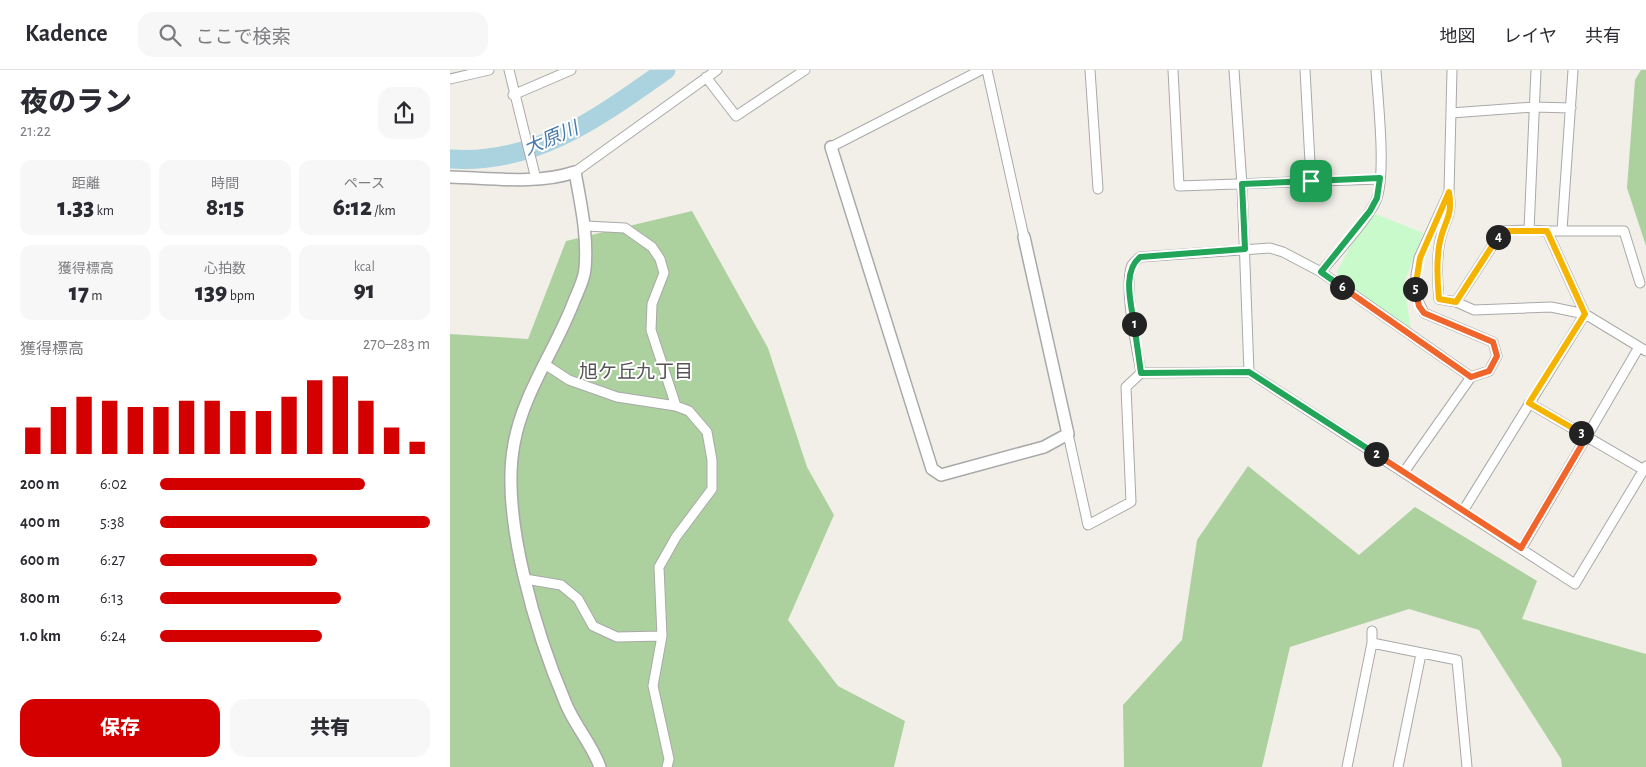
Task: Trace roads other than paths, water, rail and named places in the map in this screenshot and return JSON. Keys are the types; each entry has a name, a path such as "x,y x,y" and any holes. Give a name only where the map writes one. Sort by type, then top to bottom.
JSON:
{"street":[{"path":"450,79 488,70"},
{"path":"509,70 536,179"},
{"path":"514,95 570,70"},
{"path":"450,177 536,179 559,177 575,172 717,70"},
{"path":"706,77 736,116 805,70"},
{"path":"981,70 831,147 932,469 941,475 1044,447 1068,434"},
{"path":"987,70 1088,525 1131,502 1126,387 1141,373 1249,372 1575,584 1645,468 1529,403"},
{"path":"1090,70 1098,189"},
{"path":"1172,70 1179,186 1380,178"},
{"path":"1234,70 1242,184 1249,372"},
{"path":"1305,70 1311,181"},
{"path":"1321,272 1370,211 1377,198 1380,178 1376,70"},
{"path":"1452,70 1449,192 1452,208 1440,239 1437,273 1439,299 1456,302 1474,310 1551,307 1585,314 1642,349 1587,436 1521,548"},
{"path":"1529,230 1536,70"},
{"path":"1562,230 1573,70"},
{"path":"1451,112 1534,107 1571,108"},
{"path":"575,172 586,226 585,271 568,317 524,408 514,444 510,490 525,579 538,629 566,706 600,767"},
{"path":"1404,472 1471,377 1489,371 1497,356 1493,342 1424,313 1419,306 1415,286 1420,258 1449,192"},
{"path":"586,226 625,228 652,246 660,259 664,274 652,304 651,330 676,406"},
{"path":"1456,302 1502,231 1624,231 1640,284"},
{"path":"1547,231 1585,314"},
{"path":"1141,373 1129,277 1133,263 1140,257 1270,248 1283,252 1321,272 1471,377"},
{"path":"1463,511 1585,314"},
{"path":"546,365 569,380 617,397 676,406 689,411 707,432 712,460 712,488 676,536 659,567 662,636 653,686 669,759 667,767"},
{"path":"525,579 561,584 578,599 593,626 617,636 662,636"},
{"path":"1347,767 1372,643 1372,631"},
{"path":"1372,643 1458,660 1467,767"},
{"path":"1398,767 1421,654"}],"waterway":[{"name":"大原川","path":"450,159 481,159 511,154 538,146 591,120 666,70"}],"district":[{"name":"旭ケ丘九丁目","path":"636,372"}]}
